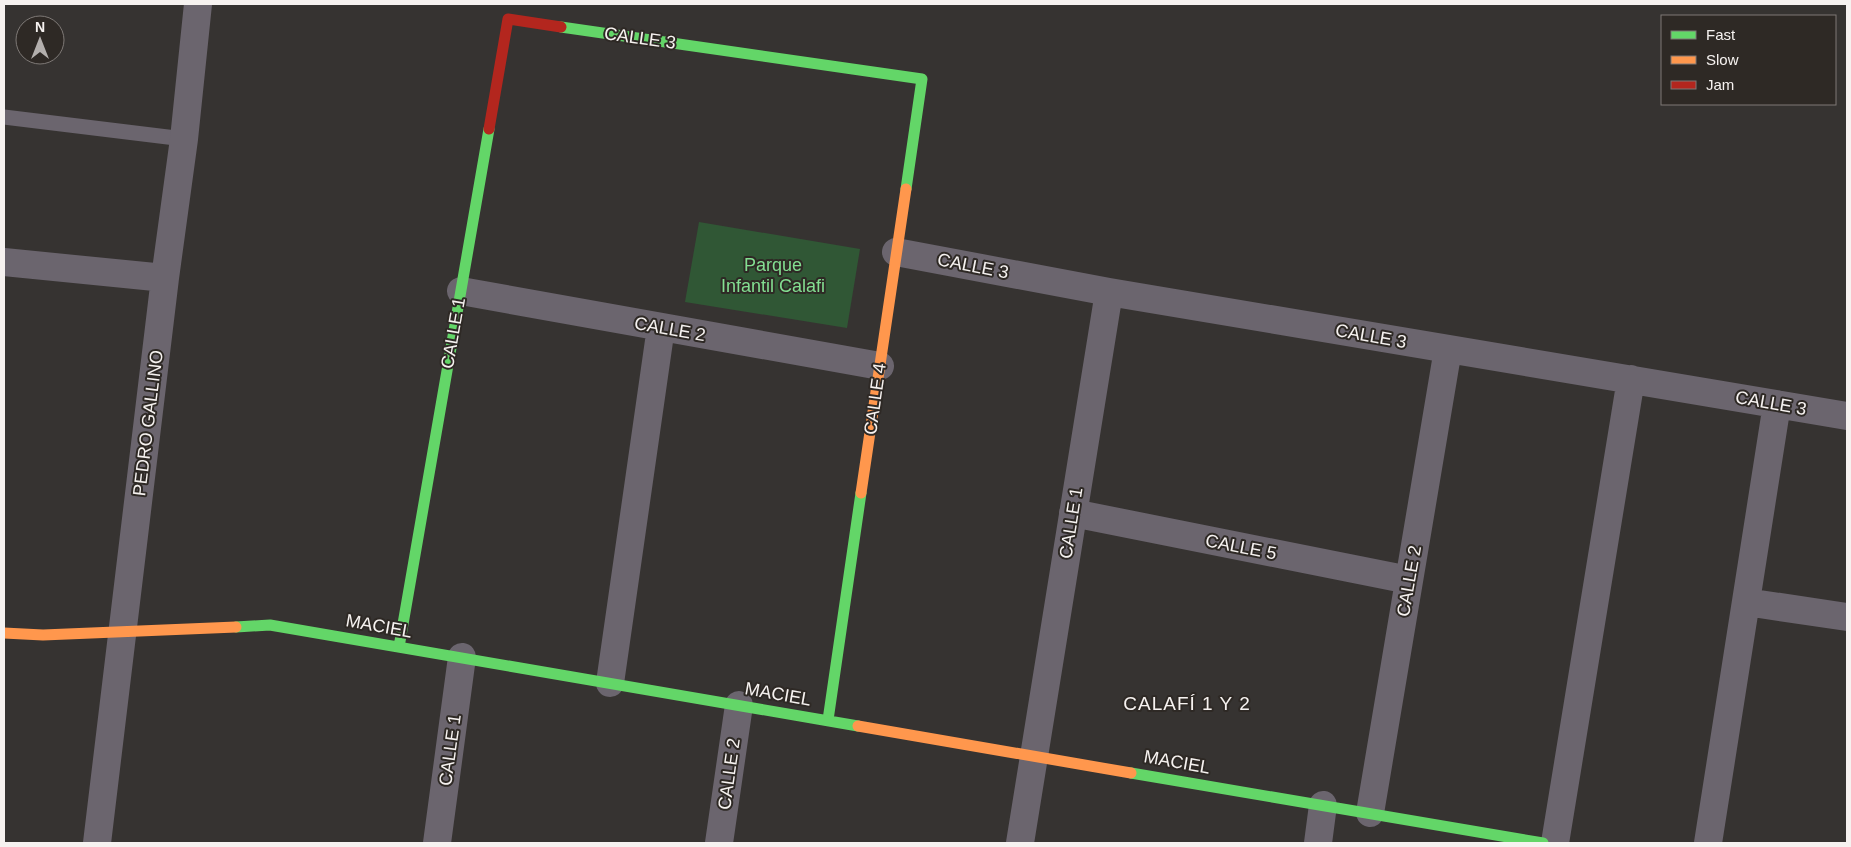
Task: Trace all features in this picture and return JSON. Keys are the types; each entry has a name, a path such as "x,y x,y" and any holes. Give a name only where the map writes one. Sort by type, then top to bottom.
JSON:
{"street":[{"name":"PEDRO GALLINO","path":"97,843 165,278 184,139 198,4"},
{"name":"CALLE 3","path":"508,18 922,79"},
{"name":"CALLE 1","path":"399,647 508,18"},
{"name":"CALLE 4","path":"828,720 922,79"},
{"name":"CALLE 3","path":"896,252 1109,292 1847,416"},
{"path":"4,262 165,278"},
{"name":"CALLE 2","path":"461,291 880,366"},
{"name":"CALLE 1","path":"1033,755 1109,292"},
{"path":"610,683 661,327"},
{"name":"CALLE 2","path":"1370,813 1448,349"},
{"path":"1555,843 1631,379"},
{"path":"1708,843 1777,404"},
{"name":"CALLE 5","path":"1073,513 1409,580"},
{"path":"1746,602 1847,617"},
{"name":"MACIEL","path":"4,633 43,635 270,625 1543,843"},
{"name":"CALLE 1","path":"437,843 462,657"},
{"name":"CALLE 2","path":"719,843 739,705"},
{"path":"1020,843 1033,755"},
{"path":"1318,843 1323,805"}],"lane":[{"path":"4,117 184,139"}],"green space":[{"name":"Parque Infantil Calafi","path":"699,222 860,249 847,328 685,302"}],"traffic: fast":[{"path":"561,27 922,79 906,189"},
{"path":"399,647 489,129"},
{"path":"828,720 861,493"},
{"path":"236,627 270,625 858,726"},
{"path":"1131,773 1543,843"}],"traffic: slow":[{"path":"861,493 906,189"},
{"path":"4,633 43,635 236,627"},
{"path":"858,726 1131,773"}],"traffic: jam":[{"path":"489,129 508,19 561,27"}],"district":[{"name":"CALAFÍ 1 Y 2","path":"1187,703"}]}
